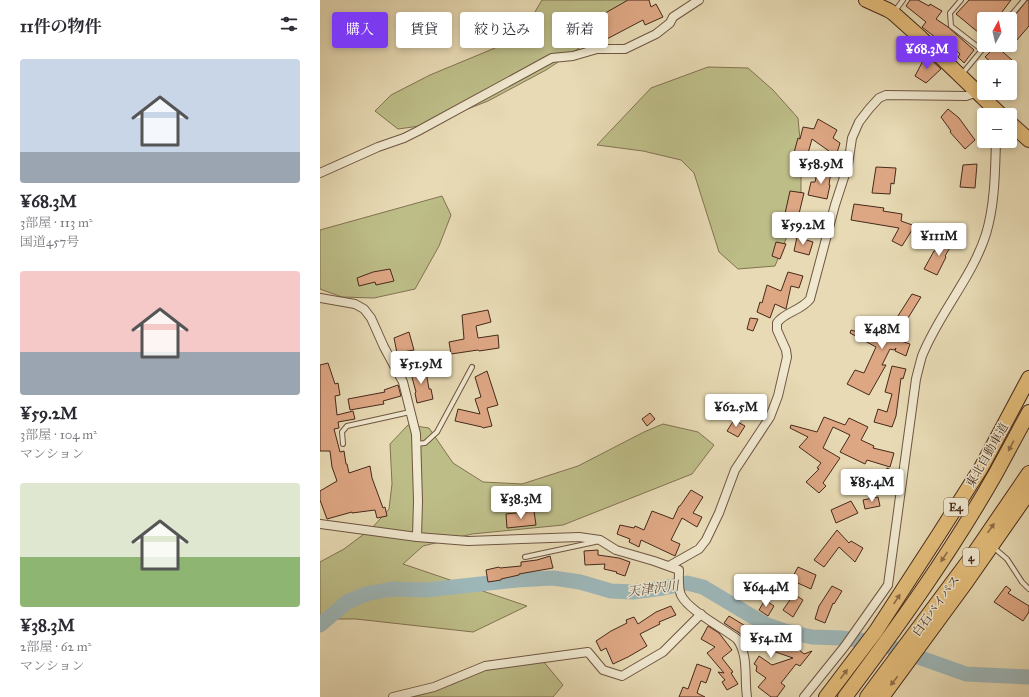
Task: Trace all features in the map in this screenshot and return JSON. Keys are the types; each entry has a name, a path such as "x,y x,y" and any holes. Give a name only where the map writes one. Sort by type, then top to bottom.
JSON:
{"highway":[{"path":"866,0 890,8 977,91"},
{"path":"986,100 994,108"},
{"path":"1017,129 1029,140"},
{"name":"東北自動車道","path":"826,697 876,631 981,468 1029,378"},
{"name":"東北自動車道","path":"845,697 892,634 953,543 996,474 1029,412"},
{"name":"白石バイパス","path":"917,642 973,555 1029,473"},
{"name":"白石バイパス","path":"867,697 901,662 917,642 992,546 1029,492"},
{"name":"白石バイパス","path":"882,697 901,662"}],"street":[{"path":"320,173 378,147 404,138 552,58 573,56 597,49 625,49 656,34 670,23 673,17 699,0"},
{"path":"669,566 699,549 706,540 719,513 735,470 770,417 778,396 787,357 786,350 777,330 777,323 783,317 802,307 810,299 835,205 848,165 852,138 859,122 879,98 886,95 966,96 977,92"},
{"path":"804,697 845,646 888,584 916,379 922,356 975,260 985,235 993,207 996,148"},
{"path":"320,298 354,304 364,309 371,318 384,347 403,382 416,434 418,501 417,537"},
{"path":"320,524 468,542 579,537 600,540 616,550 679,570 680,591 683,598 701,614 730,633 741,644 744,652 747,697"},
{"path":"393,697 434,687 485,666 588,652 603,670 622,676 663,652 701,614"}],"lane":[{"path":"890,8 903,0"},
{"path":"962,0 950,13 951,26 977,46"},
{"path":"1013,12 1022,1"},
{"path":"961,76 980,52"},
{"path":"416,444 425,442 437,432 472,367"},
{"path":"343,444 342,432 347,426 410,412"},
{"path":"525,557 600,540"},
{"path":"992,546 1007,559 1022,582 1029,589"}],"green space":[{"path":"542,0 634,0 608,28 608,12 552,12 552,48 579,48 546,70 488,101 427,125 398,129 375,111 391,95 430,75 495,48 544,48 544,12 535,12"},
{"path":"708,67 748,68 773,90 798,118 801,151 801,202 775,266 738,269 719,252 694,173 681,160 643,151 597,145 651,88"},
{"path":"442,196 451,215 439,246 415,289 374,298 342,297 320,289 320,230"},
{"path":"663,424 698,432 714,445 692,474 563,525 472,534 423,546 403,564 527,606 473,632 356,619 320,619 320,562 344,549 372,528 389,509 392,484 390,444 408,425 429,428 453,463 483,482 522,484 578,466 644,432"},
{"path":"543,661 563,685 553,697 404,697 453,684 484,670"}],"building":[{"path":"628,0 649,0 651,7 656,4 663,17 645,25 643,20 608,38 607,12"},
{"path":"910,0 918,0 929,6 930,4 942,11 936,19 948,27 974,50 964,63 958,57 960,54 942,38 940,41 922,27 926,22 906,6"},
{"path":"969,0 1011,0 1002,12 977,12 977,31 956,14"},
{"path":"1027,0 1029,0 1029,26 1017,40 1017,13"},
{"path":"990,52 1003,52 1012,60 989,60 985,57"},
{"path":"926,55 941,69 926,83 915,76"},
{"path":"948,109 959,118 975,140 965,149 950,132 951,131 941,117"},
{"path":"818,119 837,130 833,138 840,143 836,156 812,139 805,164 792,160 798,138 800,139 803,127 814,129"},
{"path":"977,164 975,188 960,187 963,165"},
{"path":"876,167 896,168 894,184 891,183 890,194 872,193"},
{"path":"818,169 831,171 827,199 808,195 811,182 815,182"},
{"path":"790,191 804,193 797,222 784,218"},
{"path":"854,204 884,208 883,211 902,214 901,221 918,227 917,231 912,230 902,246 892,241 899,228 851,220"},
{"path":"797,237 813,242 809,255 794,251"},
{"path":"945,237 954,241 945,256 946,257 937,275 924,269 934,251"},
{"path":"776,242 786,244 780,259 772,256"},
{"path":"390,269 394,281 376,285 375,282 359,286 357,278 373,272"},
{"path":"788,272 803,276 799,288 791,286 786,309 775,304 770,318 757,312 760,302 762,303 767,285 781,291"},
{"path":"912,294 921,297 895,339 910,344 906,356 895,351 896,348 894,350 890,349 882,365 886,365 869,395 847,384 855,370 864,373 876,347 850,333 851,330 880,339 883,331 887,333"},
{"path":"488,310 491,322 476,326 478,338 498,335 499,348 451,354 449,342 464,339 462,315"},
{"path":"750,318 758,319 753,331 747,329"},
{"path":"409,332 414,350 397,353 394,338"},
{"path":"328,363 335,384 338,383 340,395 335,396 337,415 353,411 355,419 338,422 339,428 334,429 340,452 344,451 349,473 370,466 372,478 383,508 385,507 387,516 377,518 375,510 352,512 327,519 320,500 320,491 337,481 332,467 330,451 320,451 320,365"},
{"path":"425,366 429,389 431,389 433,399 417,403 416,392 410,370"},
{"path":"892,366 906,369 903,379 901,378 896,416 892,427 874,422 878,409 887,412 892,394 885,392"},
{"path":"487,371 498,405 487,408 492,426 483,428 455,421 458,409 480,414 475,399 481,397 475,377"},
{"path":"398,385 401,396 383,401 384,404 350,410 348,399 385,392 384,390"},
{"path":"650,413 655,419 647,426 642,419"},
{"path":"824,417 845,425 849,418 868,427 861,440 874,446 873,448 894,453 890,467 867,460 865,464 840,452 850,435 833,427 823,448 840,458 823,483 826,486 819,493 806,482 819,469 817,468 821,463 799,447 808,437 790,428 791,425 817,432"},
{"path":"734,420 745,426 738,437 727,431"},
{"path":"887,468 893,471 889,480 884,477"},
{"path":"691,490 703,497 693,513 702,517 697,527 682,518 671,540 680,544 675,556 641,540 639,547 629,542 630,539 617,534 620,525 634,528 635,526 644,530 652,511 673,519 679,506"},
{"path":"878,497 880,506 865,509 863,500"},
{"path":"851,501 858,513 836,523 831,510"},
{"path":"534,511 536,525 507,528 506,514"},
{"path":"837,530 849,543 851,541 863,548 855,562 839,547 824,567 814,560"},
{"path":"598,550 598,555 619,558 630,562 625,576 616,573 617,572 604,569 605,564 585,565 584,551"},
{"path":"550,556 553,568 519,574 501,580 488,582 486,570 499,567 521,566 521,562 537,560"},
{"path":"798,567 816,575 811,589 791,580"},
{"path":"832,586 842,591 834,604 833,603 825,623 815,619 819,606"},
{"path":"1006,586 1011,590 1008,593 1029,606 1029,612 1023,621 994,602"},
{"path":"794,594 803,600 793,617 783,610"},
{"path":"765,600 774,606 768,616 759,610"},
{"path":"671,606 676,615 659,622 660,624 640,634 647,646 613,664 606,648 601,651 596,641 627,623 626,620 634,617 638,624 656,612"},
{"path":"729,616 759,636 788,645 792,648 794,646 804,654 812,651 800,666 796,664 781,683 785,686 777,697 771,697 758,687 766,678 756,671 757,666 754,664 759,656 772,665 793,658 761,647 751,640 749,643 740,635 741,634 724,623"},
{"path":"708,626 719,633 732,650 722,658 733,672 731,673 738,684 727,690 722,682 725,680 718,672 724,673 707,653 715,647 701,639"},
{"path":"697,664 711,669 706,683 701,681 697,693 705,697 679,697 683,687 688,689"}],"waterway":[{"name":"天津沢川","path":"320,625 347,602 366,594 392,589 426,590 517,580 553,578 580,582 611,591 633,592 687,583 703,587 765,624 785,631 812,637 841,638 876,642 966,674 1029,677"}]}
